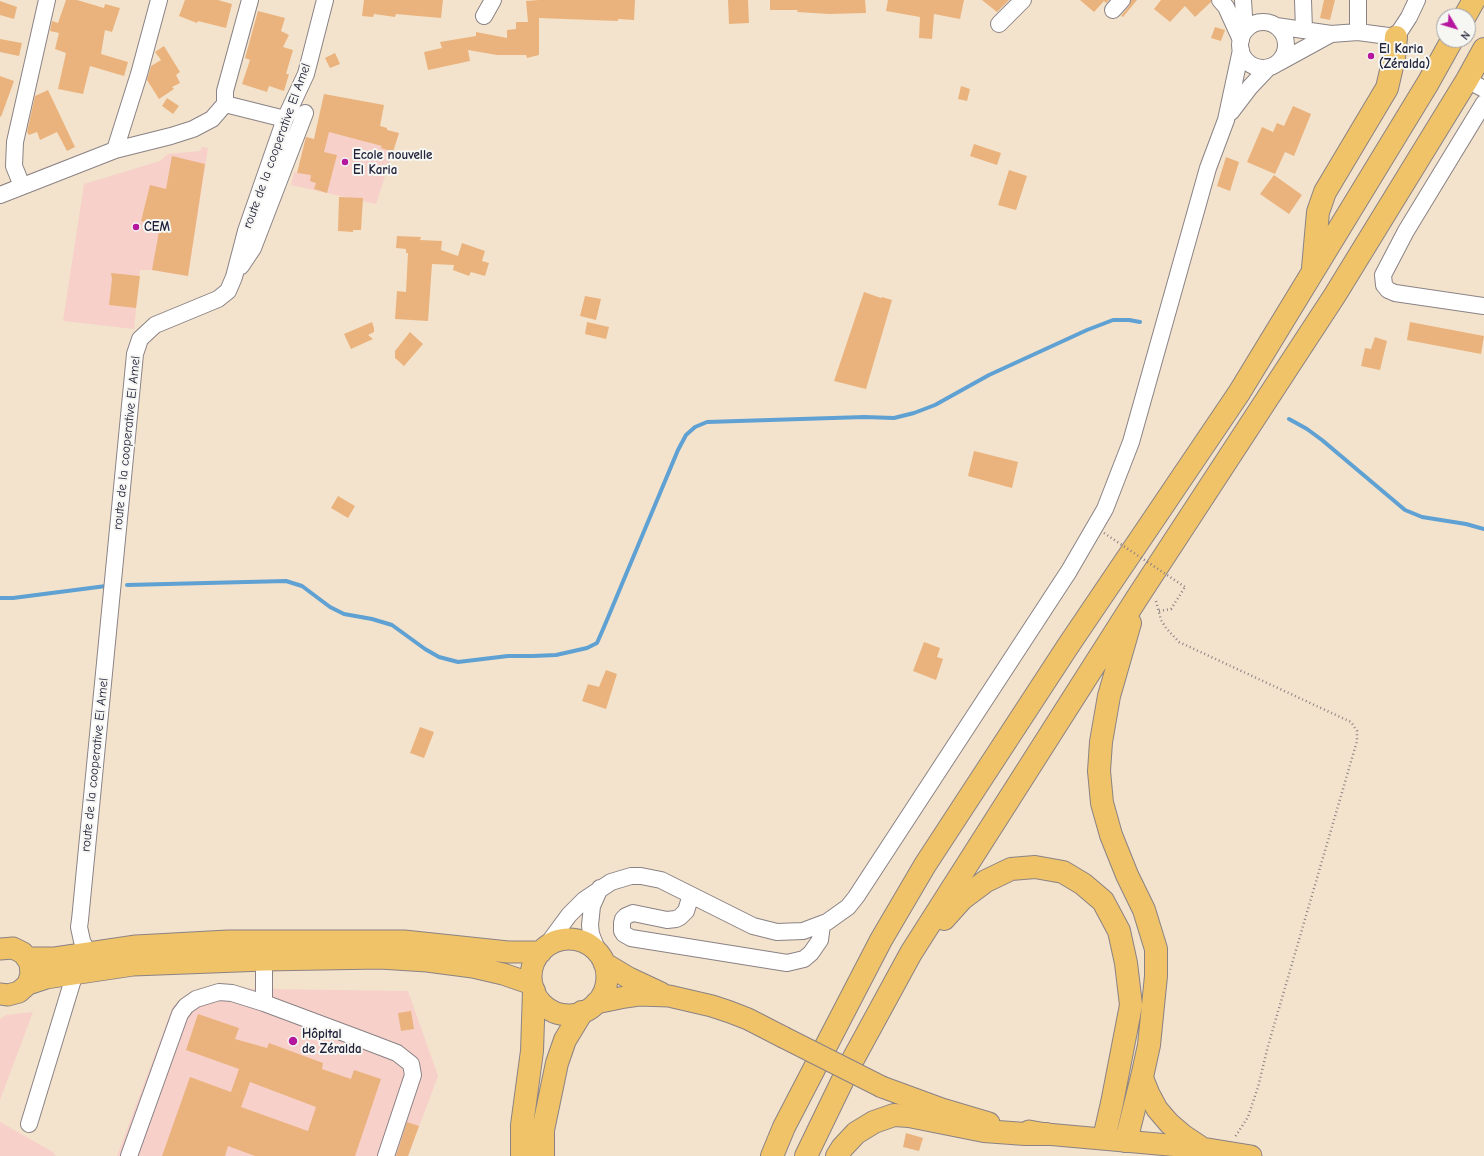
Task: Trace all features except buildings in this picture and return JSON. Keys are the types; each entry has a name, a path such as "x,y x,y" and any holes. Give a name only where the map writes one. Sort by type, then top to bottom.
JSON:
{"highway":[{"path":"1313,271 1318,212 1325,192 1387,88 1394,58 1396,37"},
{"path":"772,1156 784,1127 881,940 925,865 1068,646 1239,392 1428,83 1448,48"},
{"path":"806,1156 851,1063 911,953 1137,598 1475,84 1484,49"},
{"path":"1126,1141 1149,1045 1156,976 1156,949 1144,910 1127,875 1111,835 1102,803 1099,771 1101,742 1109,696 1137,598"},
{"path":"911,953 962,899 986,881 1011,869 1035,867 1062,872 1083,884 1103,901 1119,931 1126,962 1131,1005 1104,1138"},
{"path":"522,1156 522,1124 532,1051 533,987"},
{"path":"543,1156 543,1130 557,1063 566,1040 589,1008"},
{"path":"837,1156 842,1148 856,1133 874,1122 894,1116 909,1116 984,1131 1046,1134"},
{"path":"757,1156 767,1140 784,1127"}],"main road":[{"path":"669,996 625,997 566,1014 558,1013 543,1005 538,998 533,987 533,967 543,950 557,941 572,939 586,943 601,958 636,982 669,996 712,1006 748,1019 882,1087 972,1119 999,1126 1046,1134 1104,1138 1202,1148 1251,1156"},
{"path":"27,958 50,958 136,946 198,942 380,940 428,942 508,952 543,950"},
{"path":"0,994 14,994 24,989 32,974 27,958 19,950 2,947"},
{"path":"28,984 46,978 133,965 264,960 380,958 427,961 488,970 533,987"},
{"path":"589,1008 600,998 606,984 606,970 601,958"},
{"path":"1142,1077 1152,1099 1169,1123 1202,1148"},
{"path":"1072,1136 1081,1134 1096,1124 1103,1118 1112,1103"}],"street":[{"path":"22,186 14,166 15,142 47,0"},
{"path":"115,150 139,74 159,0"},
{"path":"0,195 115,150 193,129 212,119 225,104 225,91 250,0"},
{"name":"route de la cooperative El Amel","path":"88,952 82,940 80,920 135,354 140,339 155,324 218,299 228,291 234,277 246,230 285,119 306,74 325,0"},
{"path":"484,16 493,0"},
{"path":"999,24 1023,0"},
{"path":"543,950 576,907 600,888 621,878 641,876 661,880 753,926 765,930 790,932 803,931 822,925 838,916 856,897 1069,571 1097,523 1110,497 1131,442 1208,168 1226,120 1244,33 1250,27 1250,20 1243,0"},
{"path":"1304,0 1304,30"},
{"path":"1358,0 1358,32"},
{"path":"1276,26 1331,34 1358,32 1396,37 1409,17 1417,0"},
{"path":"1223,3 1250,20 1270,23 1276,26 1286,39 1284,56 1250,87 1226,120"},
{"path":"1223,3 1241,45 1243,57 1255,66 1262,68 1274,65 1331,34"},
{"path":"1484,103 1406,231 1382,275 1384,285 1388,290 1394,293 1484,306"},
{"path":"225,104 285,119"},
{"path":"234,277 253,248 305,113"},
{"path":"600,888 592,906 590,920 591,934 601,958"},
{"path":"691,895 686,911 676,920 667,920 633,913 629,914 623,919 622,931 631,938 788,963 804,958 811,953 820,940 822,925"},
{"path":"264,960 264,1003"},
{"path":"29,1124 75,973"},
{"path":"129,1156 180,1014 186,1006 196,999 219,992 264,1003 397,1053 411,1064 413,1075 386,1156"},
{"path":"138,1128 145,1130 147,1136 140,1156"}],"path":[{"path":"1104,533 1185,587 1171,609 1159,611"},
{"path":"1149,580 1166,628 1179,642 1351,722 1357,731 1358,736 1252,1106 1248,1118 1226,1151"}],"shaded area":[{"name":"Ecole nouvelle El Karia","path":"332,113 387,128 387,130 399,133 376,204 291,185 294,172 297,173 306,137 314,139"},
{"name":"CEM","path":"202,147 208,148 188,276 152,270 140,270 134,329 63,321 84,184 160,161 168,154 200,151"},
{"name":"Hôpital de Zéralda","path":"200,988 408,991 438,1076 408,1156 117,1156 173,1006"},
{"path":"33,1012 0,1100 0,1019 6,1015"},
{"path":"0,1122 53,1152 56,1156 0,1156"}],"waterway":[{"path":"127,585 286,581 302,586 330,607 344,614 372,619 392,625 425,649 439,657 458,662 508,656 556,655 587,648 597,643 678,450 686,435 695,427 707,422 864,417 894,418 914,413 935,405 989,375 1087,330 1113,320 1140,322"},
{"path":"1289,419 1307,429 1322,440 1405,510 1422,517 1466,524 1484,529"},
{"path":"0,598 13,598 106,586"}],"place":[{"name":"El Karia (Zéralda)","path":"1371,56"},
{"name":"Ecole nouvelle El Karia","path":"345,162"},
{"name":"CEM","path":"136,227"},
{"name":"Hôpital de Zéralda","path":"293,1041"}]}
